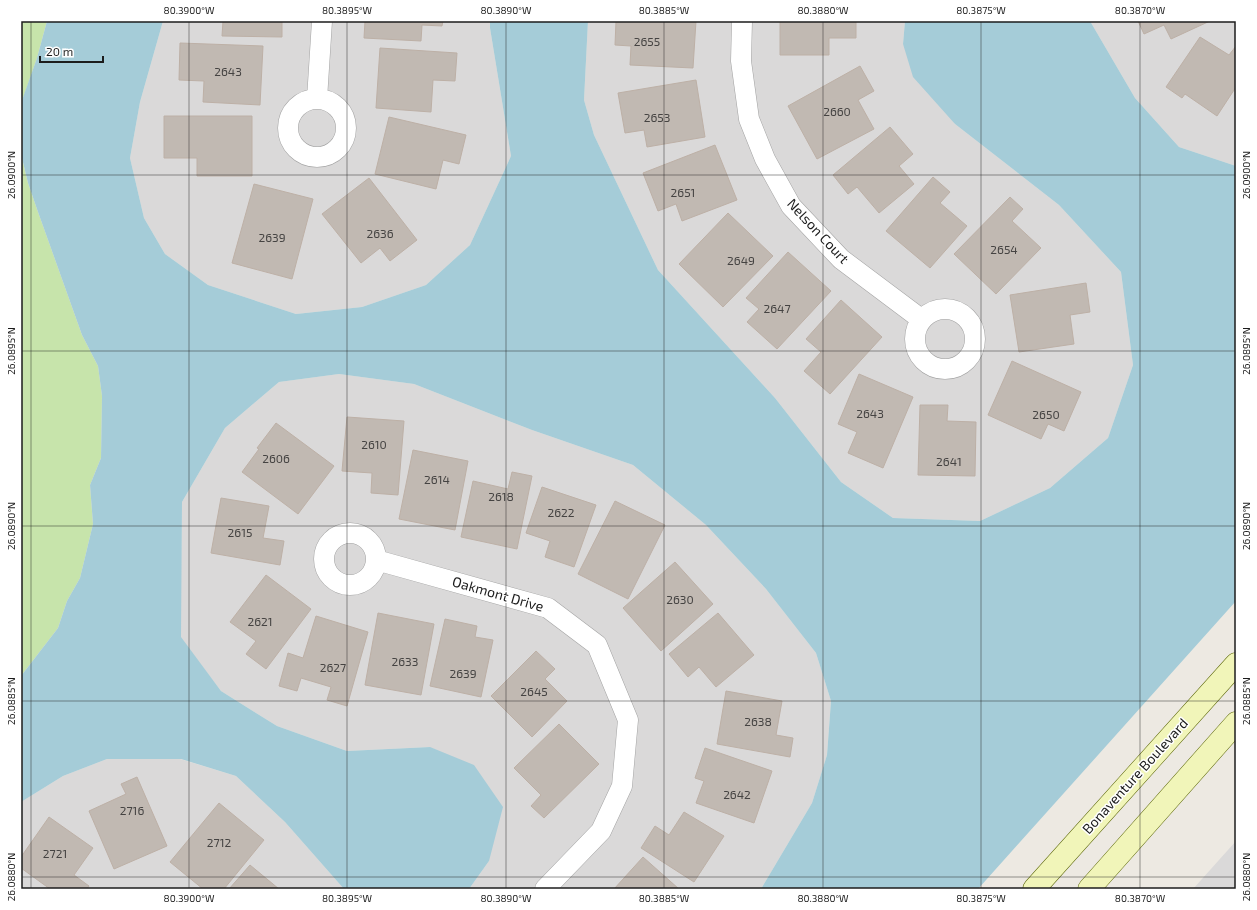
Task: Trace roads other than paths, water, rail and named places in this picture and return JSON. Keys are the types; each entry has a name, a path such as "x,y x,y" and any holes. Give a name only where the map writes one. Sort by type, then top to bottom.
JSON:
{"main road":[{"name":"Bonaventure Boulevard","path":"1034,889 1236,664"},
{"path":"1089,889 1236,723"}],"street":[{"path":"317,99 322,21"},
{"name":"Nelson Court","path":"742,21 741,61 749,119 765,159 791,206 841,259 921,319"},
{"name":"Oakmont Drive","path":"376,560 548,608 597,645 628,720 622,786 601,831 545,889"}],"water":[{"path":"47,21 163,21 140,102 130,158 144,218 165,254 208,285 296,314 362,307 426,285 470,245 511,156 490,21 588,21 584,100 594,135 658,270 775,398 841,482 893,518 980,521 1050,488 1108,438 1133,365 1121,272 1059,205 955,124 913,77 903,44 905,21 1090,21 1135,98 1179,147 1236,166 1236,601 978,889 761,889 812,803 827,755 831,701 816,653 766,589 706,525 633,465 532,430 414,384 339,374 279,382 225,428 182,502 181,637 221,691 277,726 347,751 430,747 474,765 503,807 489,861 469,889 344,889 285,822 236,776 181,759 107,759 63,776 21,802 21,676 58,628 67,601 80,578 93,524 90,485 101,458 102,396 98,366 82,335 28,183 21,154 21,103 37,58"}]}
